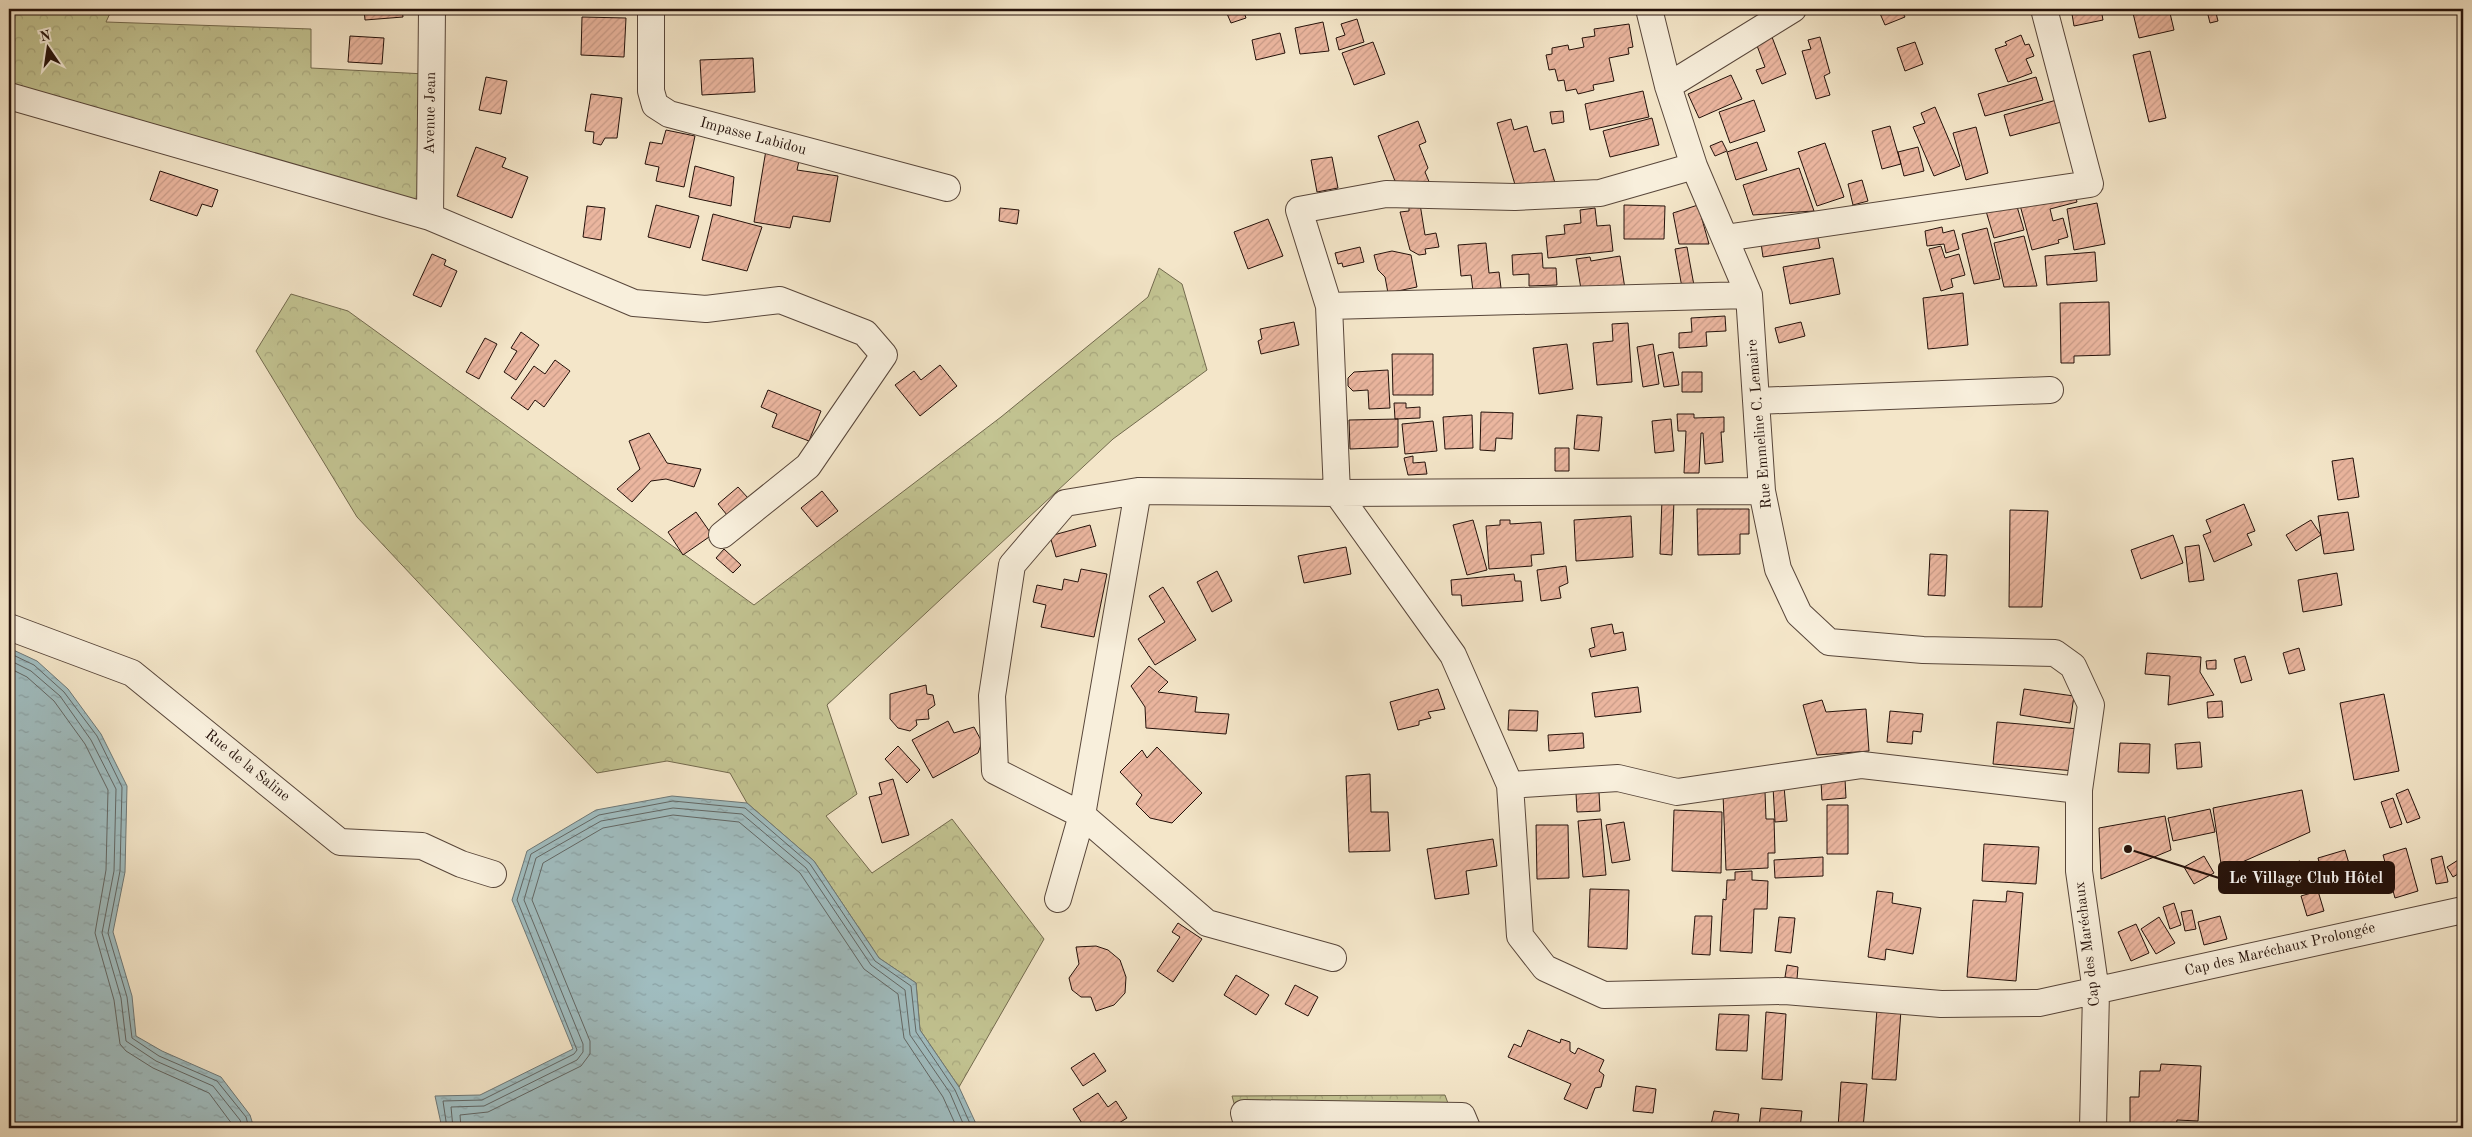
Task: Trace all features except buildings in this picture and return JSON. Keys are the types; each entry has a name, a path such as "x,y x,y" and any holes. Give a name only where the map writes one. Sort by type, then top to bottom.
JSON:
{"street":[{"name":"Avenue Jean","path":"430,217 432,9"},
{"name":"Impasse Labidou","path":"650,9 651,91 655,104 669,114 947,188"},
{"name":"Rue Emmeline C. Lemaire","path":"1649,9 1668,86 1694,166 1750,296 1762,491 1778,569 1799,614 1829,642 1923,650 2055,653 2073,666 2091,705 2079,790"},
{"path":"1668,86 1793,9"},
{"path":"1725,238 2090,184 2044,9"},
{"path":"9,96 430,217 634,303 706,309 780,300 865,333 884,355 808,466 722,534"},
{"path":"1337,493 1329,306 1299,210 1386,194 1515,197 1600,193 1694,166"},
{"path":"1329,306 1750,296"},
{"path":"1756,400 2050,390"},
{"path":"1334,958 1206,923 1082,815 995,771 992,696 1012,565 1065,503 1138,491 1337,493 1762,491"},
{"path":"1058,899 1082,815 1138,491"},
{"name":"Cap des Maréchaux Prolongée","path":"1337,493 1453,655 1510,785 1520,936 1545,968 1604,994 1785,991 1941,1004 2039,1003 2463,910"},
{"name":"Rue de la Saline","path":"9,627 132,673 340,842 422,846 461,864 493,874"},
{"path":"1510,785 1618,778 1677,792 1862,765 2079,790"},
{"name":"Cap des Maréchaux","path":"2079,790 2079,871 2096,992 2093,1128"},
{"path":"1248,1128 1244,1113 1462,1116 1466,1128"}],"green space":[{"path":"9,9 112,9 106,22 311,29 311,68 425,74 421,209 9,83"},
{"path":"1159,268 1182,284 1207,370 1113,439 827,705 857,794 826,816 872,873 952,819 1044,939 959,1087 920,1030 916,983 879,958 814,861 747,803 730,773 667,761 597,773 357,517 256,351 291,294 348,311 754,605 1001,417 1148,297"},
{"path":"1445,1095 1457,1128 1241,1128 1232,1096"}],"water":[{"path":"9,648 37,661 68,689 101,734 127,786 125,872 113,932 132,996 136,1036 162,1051 221,1077 250,1115 254,1128 9,1128"},
{"path":"672,796 747,803 814,861 879,958 916,983 920,1030 959,1087 978,1128 442,1128 435,1096 480,1095 573,1049 512,900 527,851 596,810"}],"place":[{"name":"Le Village Club Hôtel","path":"2128,849"}]}
